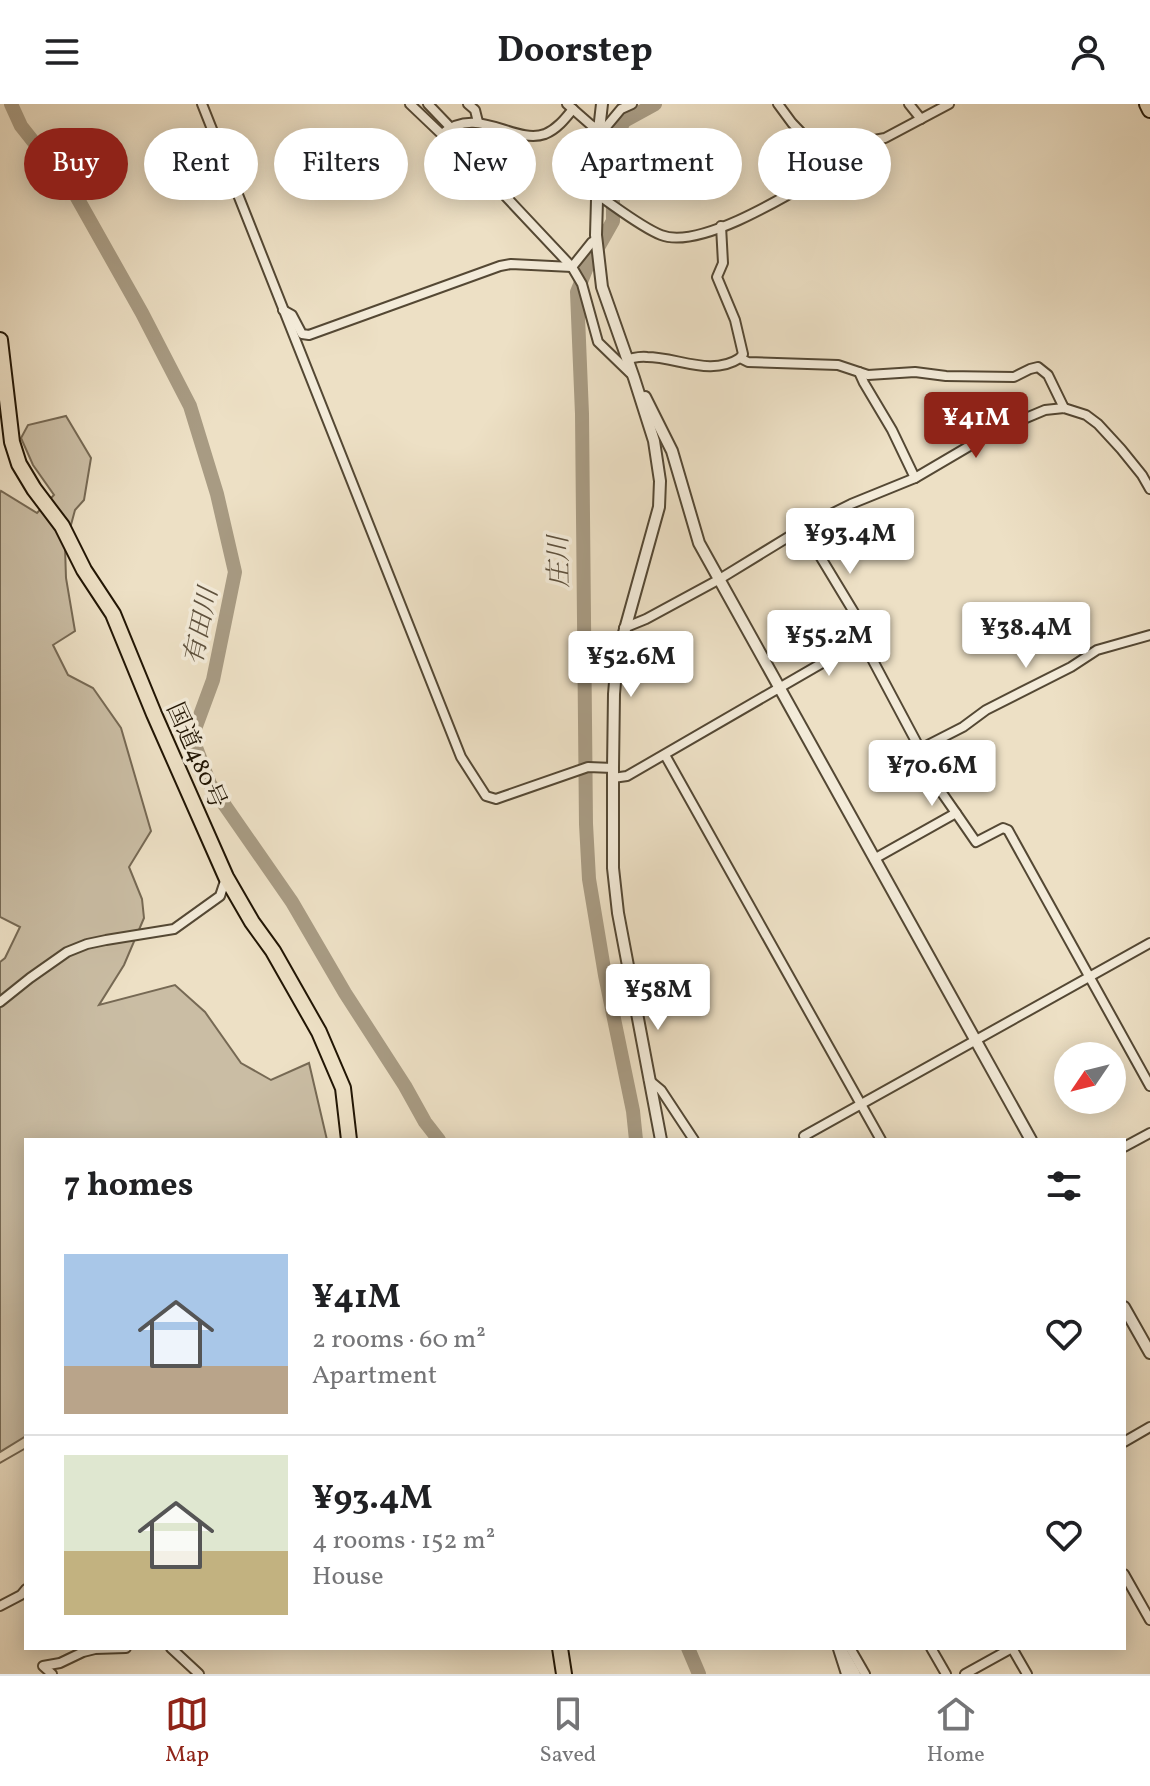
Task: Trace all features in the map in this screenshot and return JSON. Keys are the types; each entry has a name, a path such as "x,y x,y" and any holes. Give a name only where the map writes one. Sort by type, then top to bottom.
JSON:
{"main road":[{"path":"1147,104 1150,110"},
{"name":"国道480号","path":"1,345 12,442 19,464 62,526 91,581 113,614 226,877 319,1032 343,1088 349,1138"},
{"path":"560,1650 564,1674"}],"street":[{"path":"202,104 461,757 486,796 496,799 588,767 627,776 862,640"},
{"path":"410,104 442,128"},
{"path":"428,104 444,128"},
{"path":"468,104 475,110 478,122"},
{"path":"599,128 602,104"},
{"path":"604,128 621,109 632,104"},
{"path":"778,104 797,128"},
{"path":"909,104 921,119"},
{"path":"891,135 949,104"},
{"path":"457,128 478,122 539,135 560,125 570,107 596,128"},
{"path":"509,200 572,267 582,284 598,342 634,378 672,451 691,522 718,580 1030,1138"},
{"path":"598,200 596,240 602,287 654,441 660,481 659,507 617,658 613,868 618,913 661,1138"},
{"path":"606,200 661,235 677,238 694,237 755,213 778,200"},
{"path":"628,359 648,356 707,366 728,364 743,354 735,320 717,277 723,263 721,226"},
{"path":"572,267 596,240"},
{"path":"283,310 292,315 302,334 309,335 500,266 572,267"},
{"path":"740,358 748,362 838,365 868,375 915,372 946,376 1014,377 1038,367 1048,375 1064,408"},
{"path":"859,372 915,478"},
{"path":"624,628 718,580 803,528 915,478 995,431 1045,410 1064,408 1086,415 1098,424 1142,475 1150,489"},
{"path":"656,454 661,444 672,451"},
{"path":"803,528 855,614 862,640 920,749"},
{"path":"1150,635 1097,650 920,749 917,757 976,842 1003,828 1008,830 1150,1086"},
{"path":"665,755 880,1138"},
{"path":"874,859 956,813"},
{"path":"0,1002 67,952 87,944 174,929 220,896 226,877"},
{"path":"805,1138 1150,943"},
{"path":"649,1080 661,1090 693,1138"},
{"path":"1126,1146 1150,1133"},
{"path":"1126,1311 1150,1353"},
{"path":"1126,1441 1150,1427"},
{"path":"1126,1578 1150,1620"},
{"path":"0,1606 24,1591"},
{"path":"52,1674 43,1666 60,1663 91,1650"},
{"path":"173,1650 199,1674"},
{"path":"840,1650 846,1674"},
{"path":"840,1650 855,1674"},
{"path":"851,1650 865,1674"},
{"path":"932,1650 946,1674"},
{"path":"965,1674 1008,1650"},
{"path":"1013,1650 1027,1674"}],"shaded area":[{"path":"66,416 91,458 84,500 75,510 65,547 66,578 75,631 53,645 68,675 93,688 121,728 151,831 129,867 142,899 144,918 124,965 99,1005 175,985 205,1012 241,1063 271,1080 309,1063 327,1138 24,1138 24,1437 0,1452 0,962 20,927 0,917 0,493 37,513 54,495 33,465 21,438 28,425"}],"waterway":[{"name":"有田川","path":"11,104 21,126 75,194 142,313 190,406 217,494 235,572 213,680 192,737 210,784 292,902 345,993 437,1138"},
{"name":"庄川","path":"636,1138 589,879 582,414 577,292 613,221 613,155 617,136 624,121 655,104"},
{"path":"0,1463 24,1449"},
{"name":"有田川","path":"689,1650 699,1674"}]}
